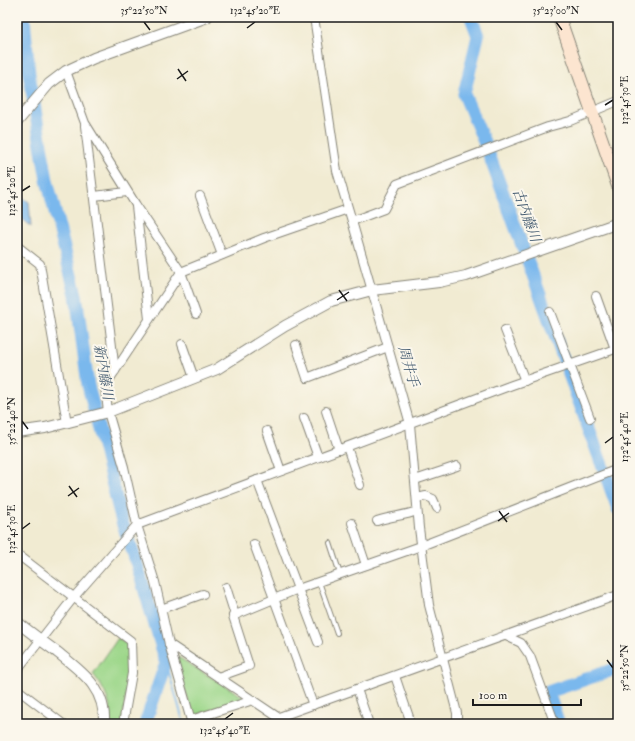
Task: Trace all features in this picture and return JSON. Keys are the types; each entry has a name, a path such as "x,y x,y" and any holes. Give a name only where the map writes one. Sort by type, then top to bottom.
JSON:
{"main road":[{"path":"559,17 618,186"}],"street":[{"path":"17,122 49,84 66,70 208,17"},
{"path":"314,17 337,172 410,424 417,511 429,605 444,658 457,713 458,724"},
{"path":"66,70 85,123 127,192 181,272 196,314"},
{"path":"352,221 384,209 397,184 618,101"},
{"path":"85,123 115,371"},
{"path":"94,196 127,192"},
{"path":"200,196 222,255"},
{"path":"136,205 149,319"},
{"path":"253,700 192,722 169,644 155,582 137,525 124,467 108,412 105,386 181,272 222,255 348,209"},
{"path":"17,432 45,428 108,412 217,369 285,326 331,301 372,290 439,282 466,276 618,223"},
{"path":"17,246 40,264 67,423"},
{"path":"17,670 74,597 137,525 525,381 616,349 596,296"},
{"path":"550,312 590,418"},
{"path":"505,330 525,381"},
{"path":"182,344 194,378"},
{"path":"296,345 307,378 388,347"},
{"path":"326,411 360,485"},
{"path":"304,418 318,458"},
{"path":"268,432 281,471"},
{"path":"415,480 457,466"},
{"path":"235,615 298,589 421,546 618,469"},
{"path":"257,480 318,642"},
{"path":"416,498 426,496 433,499 438,508"},
{"path":"377,521 390,516 406,515 417,511"},
{"path":"352,523 366,565"},
{"path":"254,544 313,705"},
{"path":"17,554 131,641 132,673 123,724"},
{"path":"218,677 249,666 233,616 235,615 226,588"},
{"path":"161,609 203,594"},
{"path":"279,717 618,595"},
{"path":"17,622 86,674 97,690 102,704 104,724"},
{"path":"506,636 521,642 530,656 555,724"},
{"path":"169,644 288,724"},
{"path":"395,676 409,717"},
{"path":"17,688 63,724"},
{"path":"357,689 369,724"}],"lane":[{"path":"330,543 340,574"},
{"path":"319,582 337,633"}],"green space":[{"path":"118,638 128,644 129,673 122,724 110,724 111,717 107,697 93,674"},
{"path":"178,657 247,699 196,715 192,713 176,660"}],"water":[{"path":"22,197 29,202 31,227 17,215 17,205"}],"waterway":[{"name":"新内藤川","path":"24,17 29,74 47,180 76,295 88,385 122,522 134,555 166,662 145,724"},
{"name":"古内藤川","path":"471,17 478,36 464,94 487,149 618,509"},
{"path":"166,662 184,724"},
{"path":"559,724 548,692 618,668"}],"water label":[{"name":"周井手","path":"409,366"}]}
